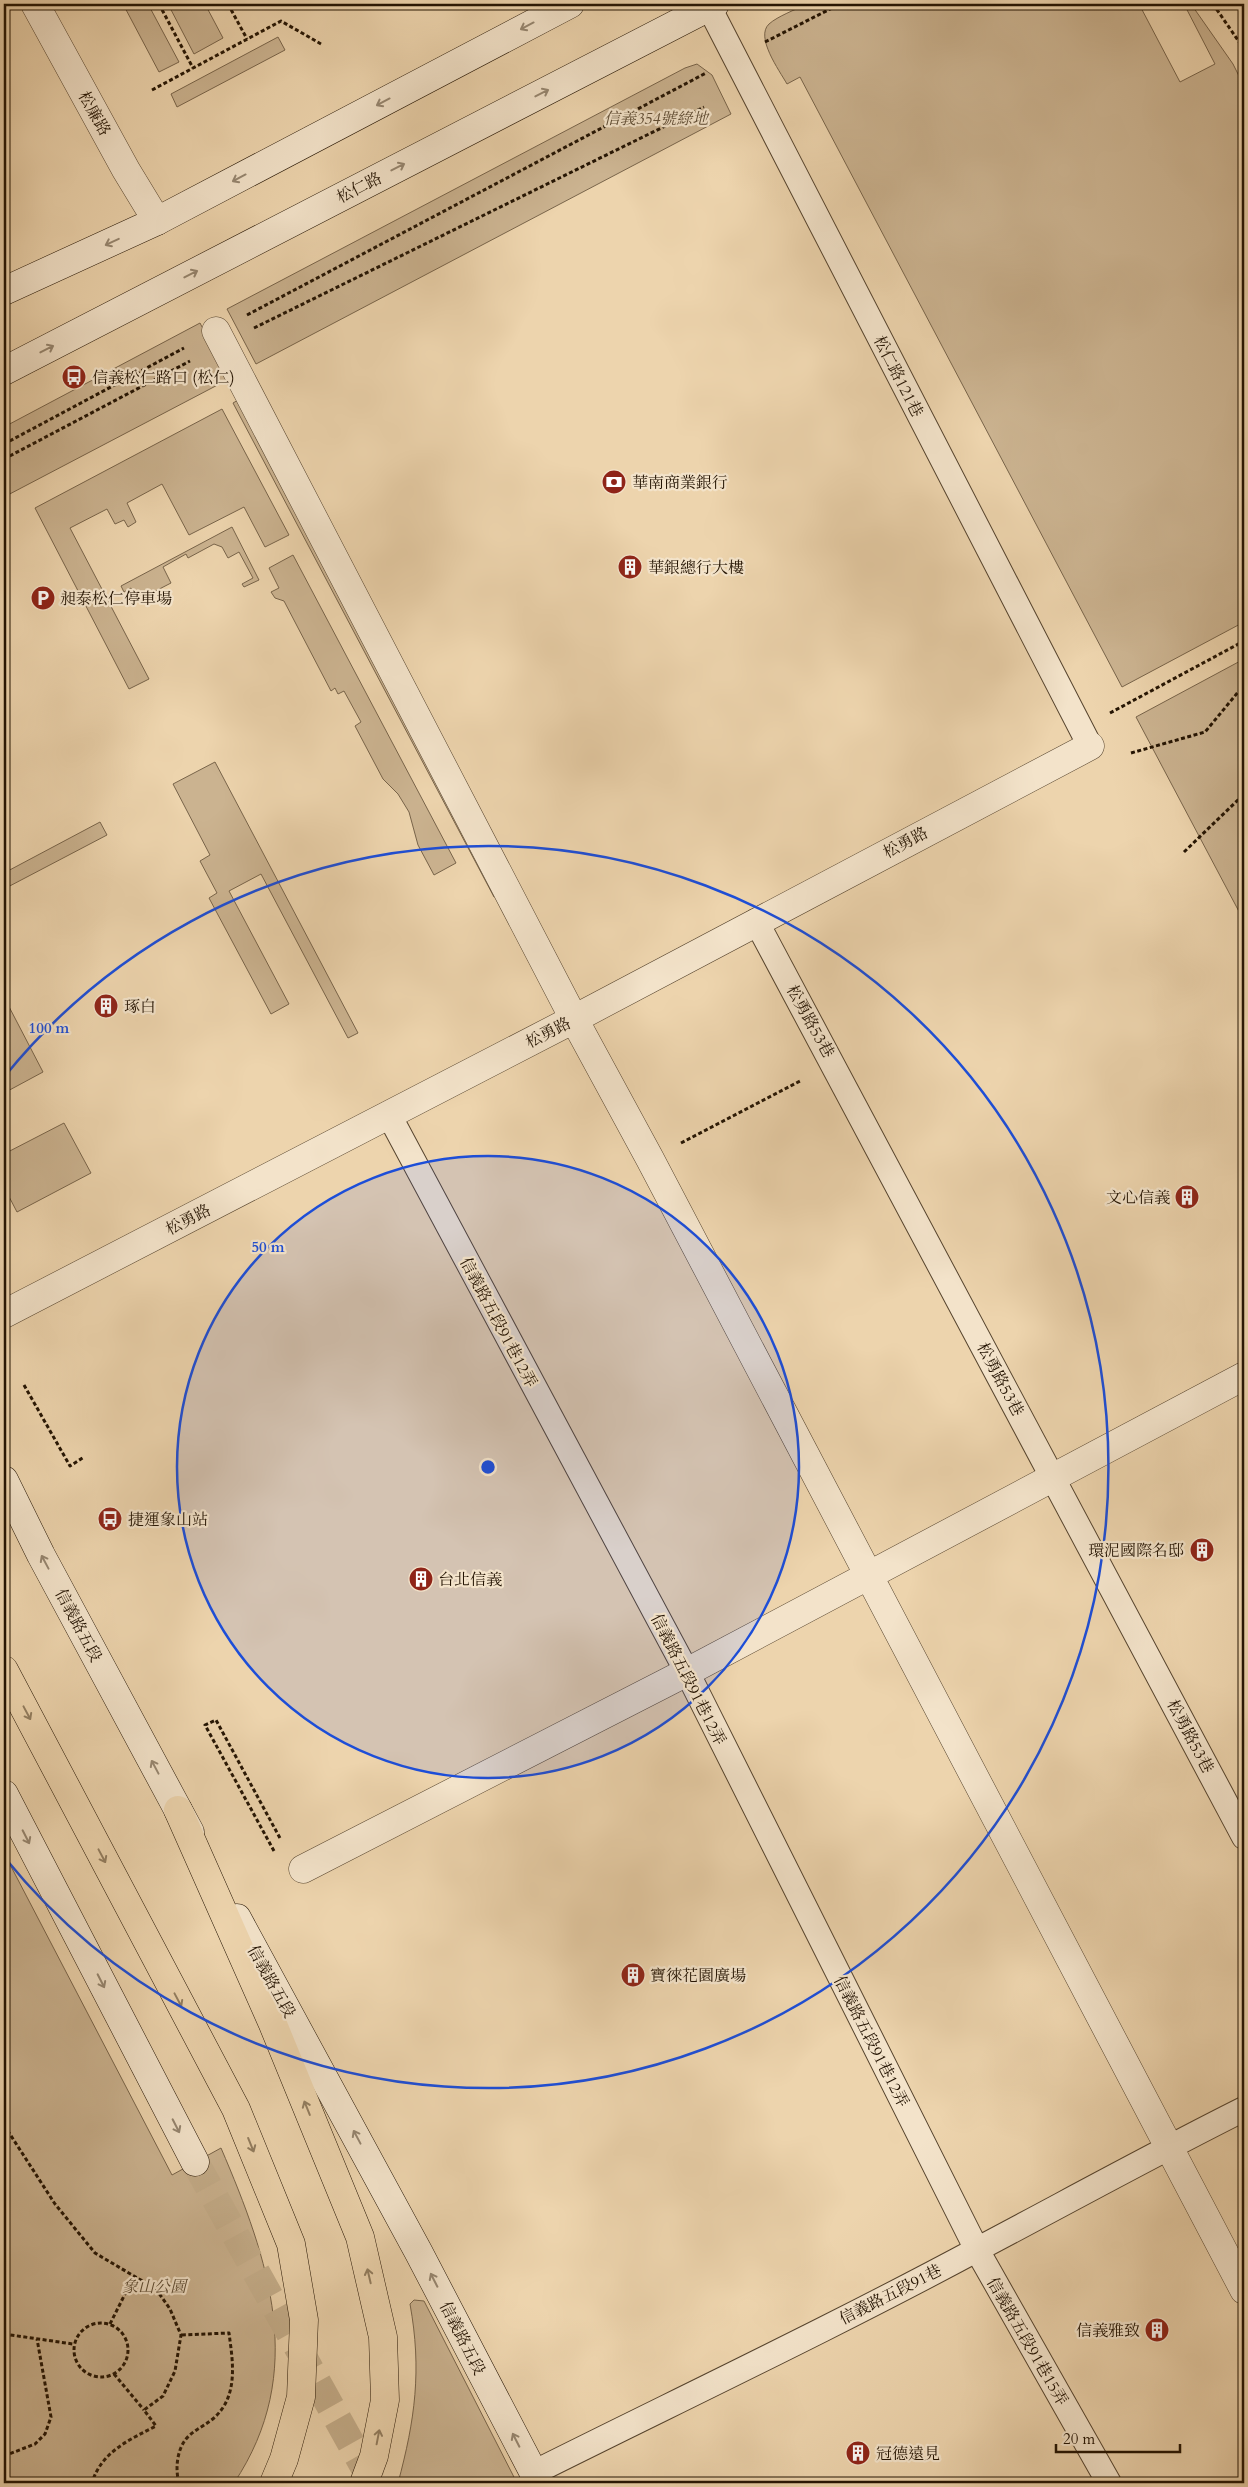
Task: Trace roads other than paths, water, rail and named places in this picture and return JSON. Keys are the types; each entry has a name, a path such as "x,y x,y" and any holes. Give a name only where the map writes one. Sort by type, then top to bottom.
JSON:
{"highway":[{"path":"4,1670 236,2109 291,2244 304,2320 301,2397 284,2459 274,2483"},
{"path":"178,1810 272,2022 360,2237 383,2337 385,2400 374,2456 364,2483"}],"street":[{"name":"松廉路","path":"35,4 126,170 157,221"},
{"path":"4,292 157,221 570,4"},
{"name":"松仁路","path":"4,371 712,6"},
{"path":"219,337 574,1019 650,1159 1244,2290"},
{"name":"松勇路","path":"4,1314 574,1019 756,921 1090,746"},
{"path":"303,1869 687,1672 1244,1376"},
{"name":"信義路五段","path":"4,1480 41,1555 419,2253 536,2478"},
{"path":"4,1794 196,2162"}],"lane":[{"name":"松仁路121巷","path":"712,6 735,58 1090,746"},
{"name":"松勇路53巷","path":"756,921 834,1063 1244,1837"},
{"name":"信義路五段91巷12弄","path":"389,1115 687,1672 977,2250"},
{"name":"信義路五段91巷","path":"536,2478 630,2426 977,2250 1169,2146 1244,2109"},
{"name":"信義路五段91巷15弄","path":"977,2250 1109,2483"}],"tunnel":[{"path":"195,2162 373,2483"}],"place":[{"name":"信義松仁路口 (松仁)","path":"74,377"},
{"name":"華南商業銀行","path":"614,482"},
{"name":"華銀總行大樓","path":"630,567"},
{"name":"昶泰松仁停車場","path":"43,598"},
{"name":"琢白","path":"106,1006"},
{"name":"文心信義","path":"1187,1197"},
{"name":"捷運象山站","path":"110,1519"},
{"name":"環泥國際名邸","path":"1202,1550"},
{"name":"台北信義","path":"421,1579"},
{"name":"寶徠花園廣場","path":"633,1975"},
{"name":"信義雅致","path":"1157,2330"},
{"name":"冠德遠見","path":"858,2453"}],"park label":[{"name":"信義354號綠地","path":"656,118"},
{"name":"象山公園","path":"154,2286"}]}
